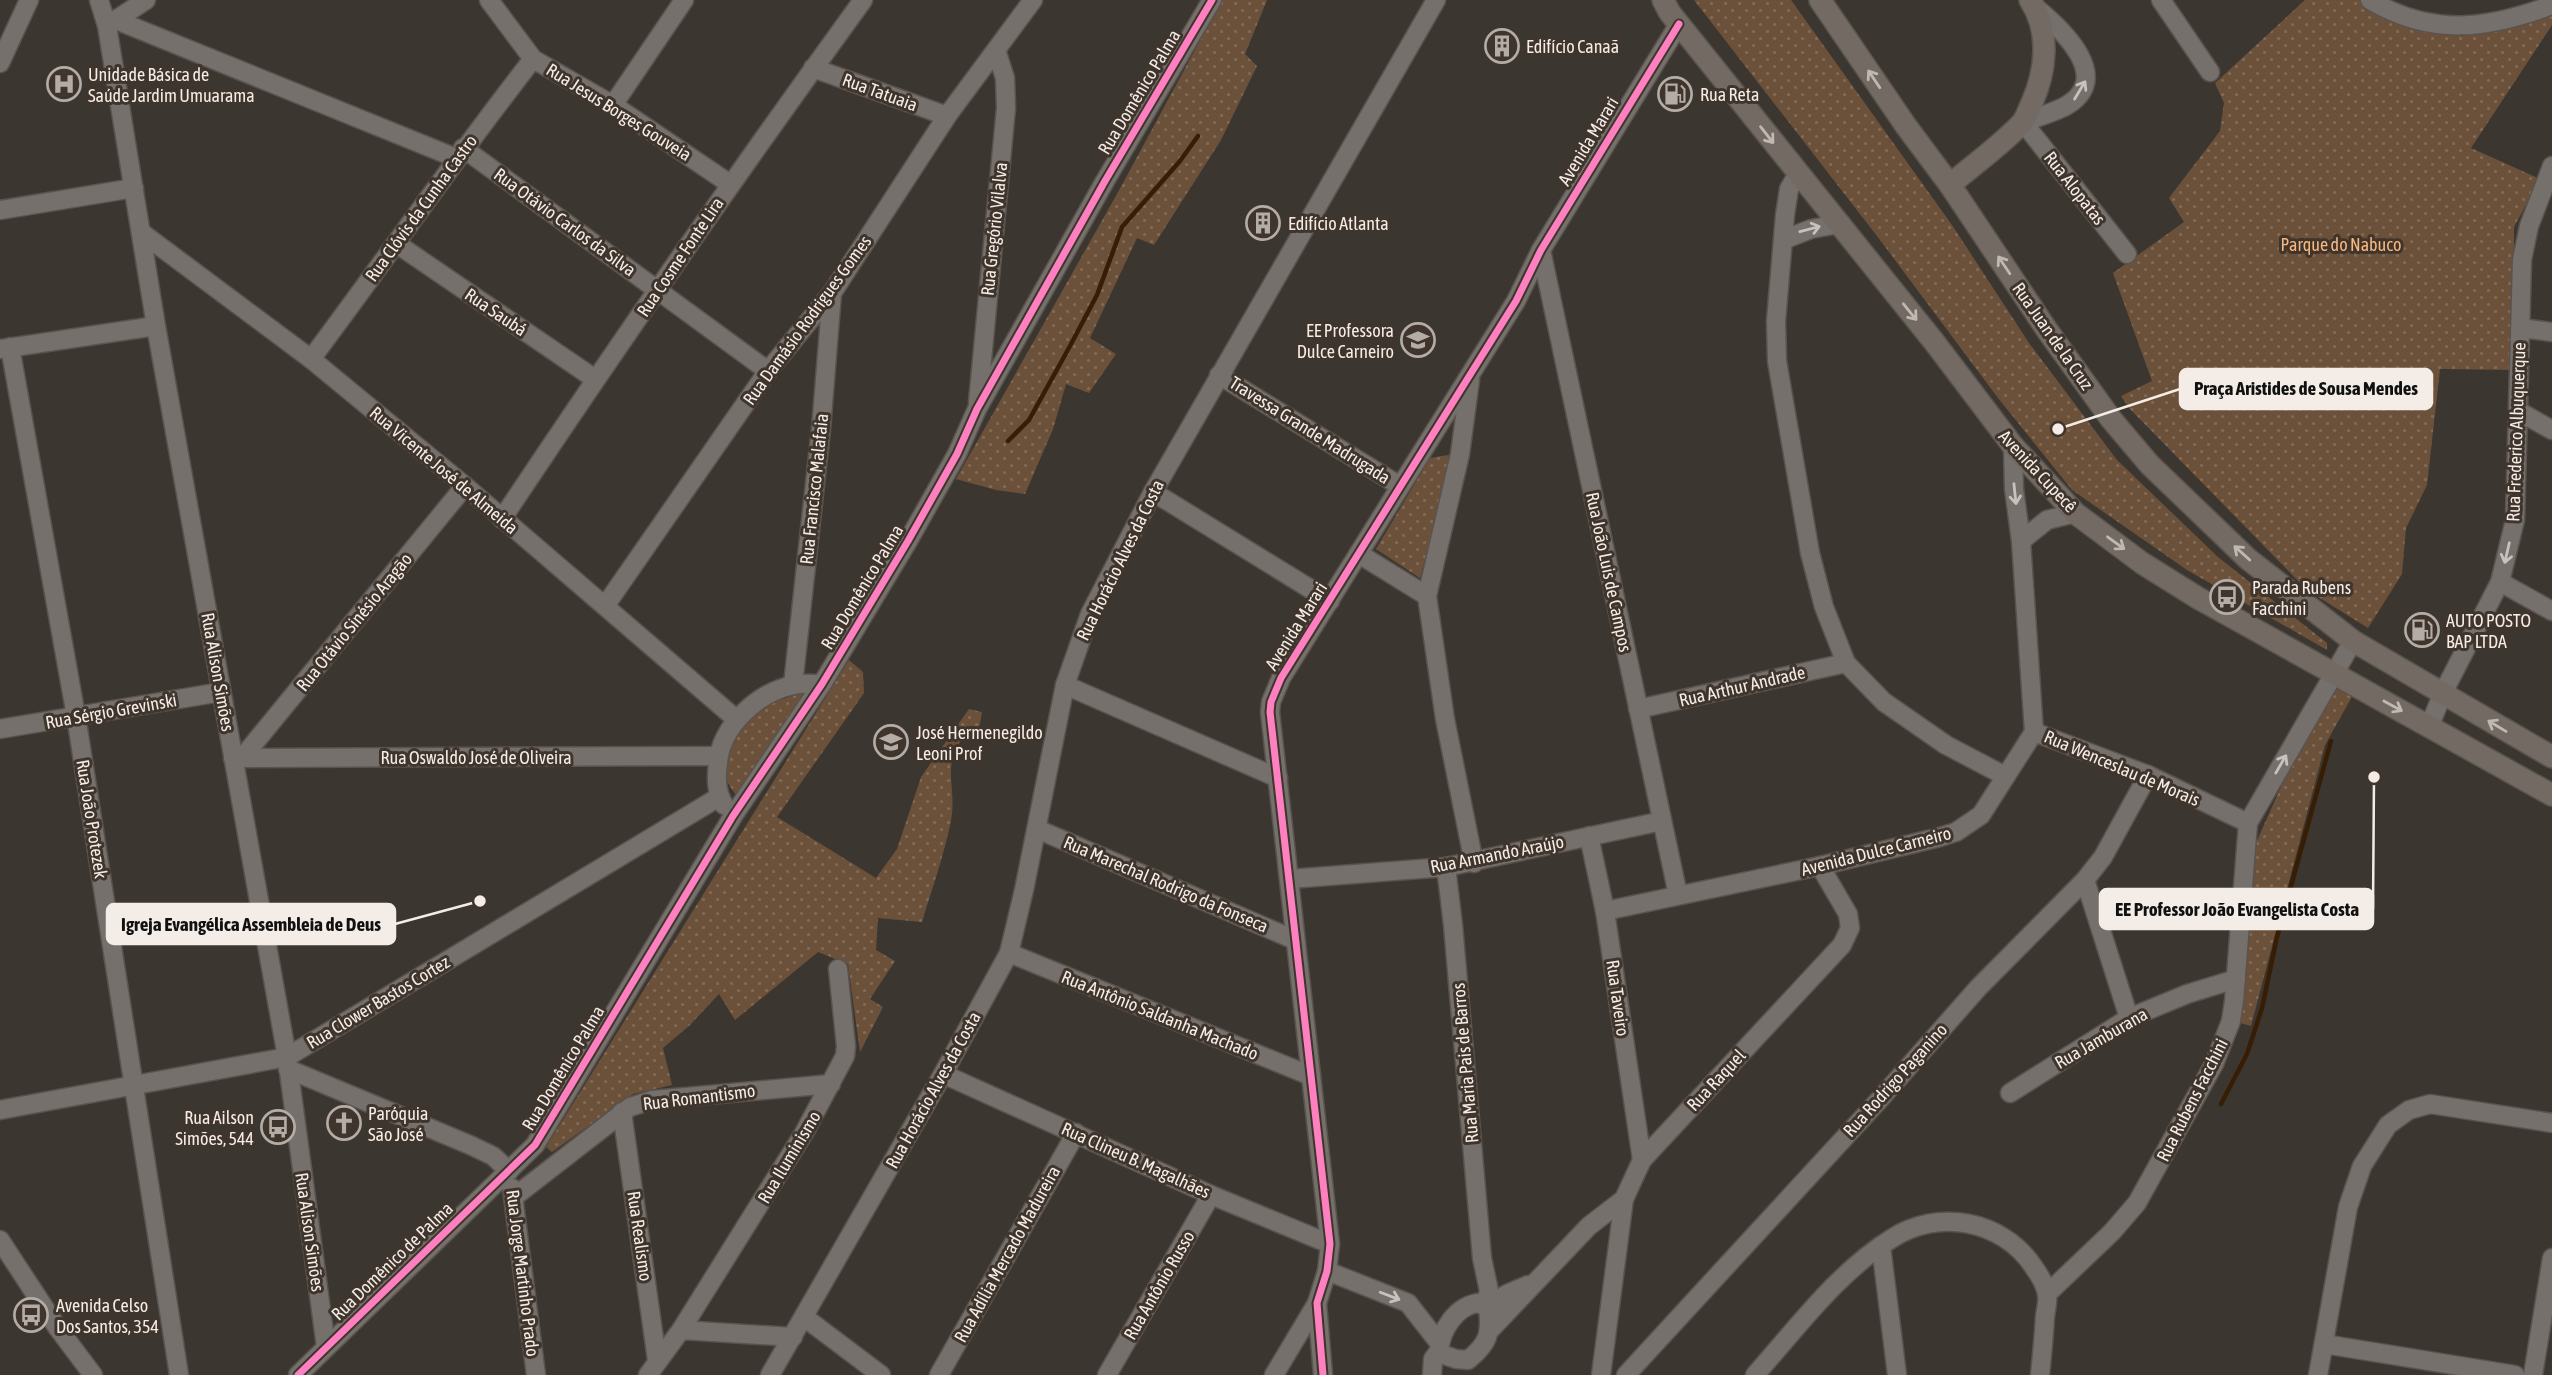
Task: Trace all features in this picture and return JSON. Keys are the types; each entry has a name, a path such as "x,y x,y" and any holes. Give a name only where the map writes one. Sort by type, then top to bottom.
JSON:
{"main road":[{"name":"Rua Juan de la Cruz","path":"1820,0 1906,126 1950,184 2110,419 2150,465 2248,559 2353,641 2443,693"},
{"path":"1950,184 2023,122 2043,71 2043,38 2033,4"},
{"name":"Avenida Cupecê","path":"1671,12 1935,343 2013,446 2076,513 2142,563 2208,604 2552,795"},
{"path":"2443,693 2552,757"}],"street":[{"path":"1,59 29,0"},
{"name":"Rua Alison Simões","path":"99,0 111,23 156,326 221,692 238,758 287,1063 326,1347"},
{"path":"111,23 146,0"},
{"name":"Rua Jesus Borges Gouveia","path":"489,0 533,59 613,105 730,184"},
{"path":"613,105 684,0"},
{"name":"Rua Cosme Fonte Lira","path":"502,519 730,184 863,0"},
{"name":"Rua Damásio Rodrigues Gomes","path":"605,606 768,371 832,293 947,116 1033,0"},
{"name":"Rua Domênico Palma","path":"509,1171 535,1145 733,816 822,684 947,472 977,409 1105,181 1212,0"},
{"name":"Rua Horácio Alves da Costa","path":"770,1375 943,1074 1009,953 1065,685 1090,614 1153,492 1436,0"},
{"name":"Avenida Cupecê","path":"1650,0 1671,12"},
{"path":"2161,0 2210,72"},
{"path":"2370,0 2398,16 2458,26 2511,19 2552,5"},
{"path":"2023,122 2065,106 2080,93 2087,76 2079,53 2054,23 2033,4"},
{"name":"Avenida Marari","path":"1323,1375 1317,1303 1327,1272 1330,1244 1271,702 1281,678 1516,301 1671,12"},
{"name":"Rua Otávio Carlos da Silva","path":"111,23 460,153 658,290 768,371"},
{"name":"Rua Gregório Vilalva","path":"977,409 1006,108 1004,78 996,50"},
{"name":"Rua Clóvis da Cunha Castro","path":"310,359 397,244 460,153 533,59"},
{"name":"Rua Tatuaia","path":"813,68 947,116"},
{"name":"Rua Alopatas","path":"2023,122 2127,254"},
{"name":"Rua Frederico Albuquerque","path":"2429,727 2443,693 2500,582 2515,520 2522,260 2529,226 2552,166"},
{"path":"1798,174 1789,189 1783,240 1776,321 1777,362 1810,553 1824,607 1846,663 1884,702 1946,746 2005,776"},
{"path":"0,211 134,188"},
{"path":"1783,240 1811,229 1839,224"},
{"name":"Rua Vicente José de Almeida","path":"142,233 310,359 465,486 736,719"},
{"name":"Rua Saubá","path":"397,244 595,379"},
{"name":"Rua João Luis de Campos","path":"1541,250 1678,895"},
{"name":"Rua Francisco Malafaia","path":"793,685 821,429 832,293"},
{"path":"5,348 156,326"},
{"path":"2521,328 2552,332"},
{"name":"Rua João Protezek","path":"5,348 76,716 179,1375"},
{"path":"1471,373 1460,454 1427,596 1445,719 1474,863"},
{"name":"Travessa Grande Madrugada","path":"1219,375 1400,486"},
{"path":"2520,412 2552,430"},
{"path":"2013,446 2014,489 2021,541 2034,732"},
{"name":"Rua Otávio Sinésio Aragão","path":"238,758 465,486"},
{"path":"1153,492 1330,601"},
{"path":"2021,541 2047,520 2076,513"},
{"path":"1359,554 1427,596"},
{"path":"2500,582 2552,611"},
{"name":"Rua Rubens Facchini","path":"2047,1294 2112,1232 2145,1189 2214,1064 2231,1021 2248,824 2353,641"},
{"name":"Rua Arthur Andrade","path":"1638,709 1846,663"},
{"path":"733,816 719,797 716,774 724,737 736,719 758,702 793,685 822,684"},
{"path":"1065,685 1278,778"},
{"name":"Rua Sérgio Grevinski","path":"0,729 221,692"},
{"name":"Rua Wenceslau de Morais","path":"2034,732 2148,775 2248,824"},
{"name":"Avenida Dulce Carneiro","path":"1605,911 1820,866 1956,832 1981,815 2034,732"},
{"name":"Rua Oswaldo José de Oliveira","path":"238,758 718,756"},
{"name":"Rua Rodrigo Paganino","path":"1626,1375 1881,1098 1978,988 2085,880 2103,858 2148,775"},
{"name":"Rua Clower Bastos Cortez","path":"0,1110 133,1085 287,1063 719,797"},
{"name":"Rua Armando Araújo","path":"1289,879 1474,863 1662,821"},
{"name":"Rua Marechal Rodrigo da Fonseca","path":"1037,829 1296,940"},
{"name":"Rua Taveiro","path":"1589,836 1605,911 1642,1160"},
{"name":"Rua Raquel","path":"1464,1367 1484,1347 1490,1330 1535,1282 1589,1226 1624,1199 1642,1160 1842,945 1850,928 1848,914 1820,866"},
{"name":"Rua Maria Pais de Barros","path":"1446,867 1482,1258 1481,1305"},
{"path":"2085,880 2129,1018"},
{"name":"Rua Antônio Saldanha Machado","path":"1009,953 1311,1076"},
{"name":"Rua Iluminismo","path":"652,1368 681,1330 774,1184 845,1056 838,969"},
{"name":"Rua Jamburana","path":"2010,1093 2129,1018 2236,979"},
{"path":"287,1063 470,1144 493,1156 509,1171"},
{"name":"Rua Clineu B. Magalhães","path":"943,1074 1211,1195 1330,1244"},
{"name":"Rua Romantismo","path":"514,1197 630,1107 652,1100 831,1084"},
{"path":"2318,1375 2348,1207 2362,1166 2388,1125 2409,1110 2430,1104 2552,1123"},
{"name":"Rua Realismo","path":"622,1112 652,1368"},
{"name":"Rua Adília Mercado Madureira","path":"939,1375 1076,1133"},
{"name":"Rua Jorge Martinho Prado","path":"509,1171 536,1375"},
{"name":"Rua Domênico de Palma","path":"298,1375 509,1171"},
{"name":"Rua Antônio Russo","path":"1107,1375 1211,1195"},
{"path":"1601,1375 1624,1199"},
{"path":"1755,1375 1768,1368 1829,1293 1861,1261 1881,1246 1907,1230 1923,1225 1965,1222 1986,1227 2011,1241 2028,1257 2047,1294 2040,1375"},
{"path":"0,1240 57,1327 93,1375"},
{"path":"1881,1246 1897,1375"},
{"path":"2533,1375 2552,1258"},
{"path":"1327,1272 1408,1303 1444,1355 1456,1359 1464,1367"},
{"name":"Rua Raquel","path":"1481,1305 1535,1282"},
{"path":"1274,1375 1317,1303"},
{"path":"1432,1375 1433,1359 1456,1312 1481,1305 1490,1330"},
{"path":"804,1317 881,1375"},
{"path":"681,1330 793,1337"},
{"path":"2324,1344 2515,1375"}],"green space":[{"path":"1222,0 1267,0 1245,54 1257,66 1221,140 1154,245 1137,238 1090,338 1116,354 1089,393 1066,384 1053,429 1025,494 996,490 956,479 1117,194"},
{"path":"1694,0 1791,0 1952,225 2029,343 2117,460 2218,557 2327,643 2327,650 2187,570 2072,490 1998,398 1877,236"},
{"name":"Parque do Nabuco","path":"2305,0 2373,0 2414,22 2552,9 2552,25 2471,148 2540,179 2514,227 2514,370 2440,369 2427,485 2406,528 2402,574 2368,628 2307,590 2129,408 2121,396 2152,381 2113,273 2184,222 2169,198 2220,131 2224,103 2215,83"},
{"path":"1454,454 1420,578 1376,549 1430,458"},
{"path":"849,660 863,672 864,693 777,817 876,878 897,849 921,777 969,709 982,712 979,729 971,728 961,741 952,763 951,821 922,922 878,918 876,950 895,961 870,999 883,1007 860,1052 848,964 818,952 735,1020 719,994 690,1025 663,1048 672,1085 633,1094 552,1152 546,1147"},
{"path":"2337,681 2354,693 2325,745 2251,1026 2237,1022 2256,843 2284,780"},
{"path":"806,693 737,797 725,774 728,748 734,735 742,724 765,707"}],"waterway":[{"path":"1008,441 1029,420 1070,346 1097,295 1122,227 1180,161 1198,136"},
{"path":"2221,1104 2247,1054 2262,1008 2277,937 2331,741"}],"cycle path":[{"path":"298,1375 535,1145 733,816 822,684 908,541 957,454 977,409 1105,181 1212,0"},
{"path":"1323,1375 1317,1303 1327,1271 1330,1244 1271,702 1281,678 1516,301 1541,250 1679,24"}],"place":[{"name":"Edifício Canaã","path":"1502,46"},
{"name":"Unidade Básica de Saúde Jardim Umuarama","path":"64,84"},
{"name":"Rua Reta","path":"1675,94"},
{"name":"Edifício Atlanta","path":"1263,223"},
{"name":"EE Professora Dulce Carneiro","path":"1418,340"},
{"name":"Praça Aristides de Sousa Mendes","path":"2058,429"},
{"name":"Parada Rubens Facchini","path":"2227,597"},
{"name":"AUTO POSTO BAP LTDA","path":"2422,630"},
{"name":"José Hermenegildo Leoni Prof","path":"891,742"},
{"name":"EE Professor João Evangelista Costa","path":"2374,777"},
{"name":"Igreja Evangélica Assembleia de Deus","path":"480,901"},
{"name":"Paróquia São José","path":"344,1123"},
{"name":"Rua Ailson Simões, 544","path":"278,1127"},
{"name":"Avenida Celso Dos Santos, 354","path":"31,1315"}]}
